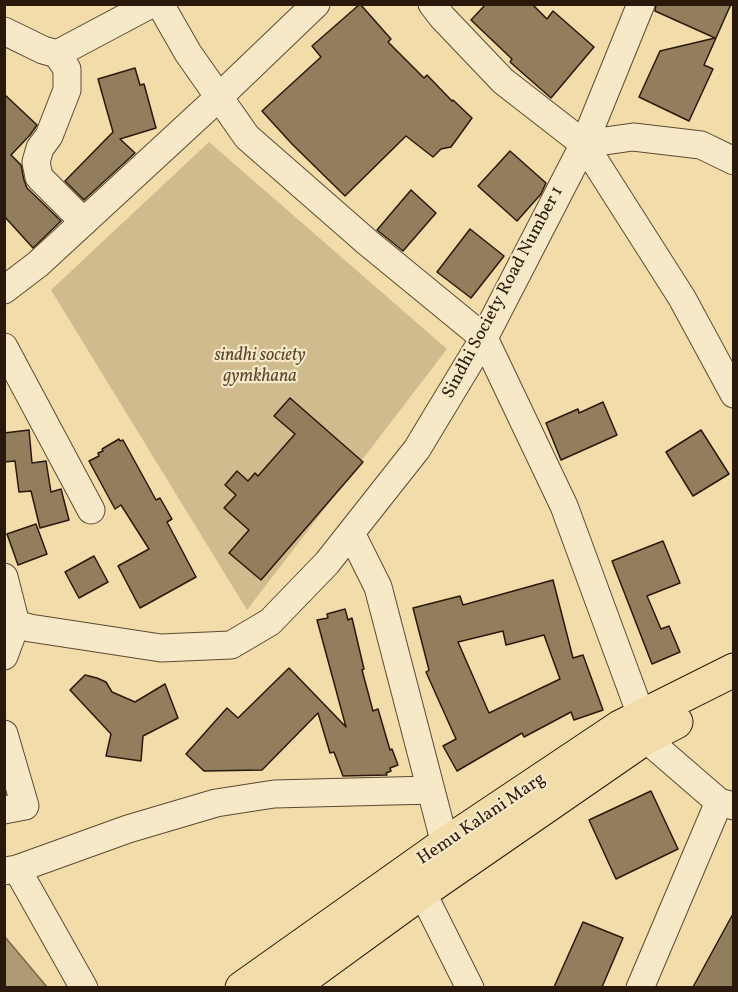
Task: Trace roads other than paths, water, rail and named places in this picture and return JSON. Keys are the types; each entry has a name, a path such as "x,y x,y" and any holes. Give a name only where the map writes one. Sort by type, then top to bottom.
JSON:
{"main road":[{"name":"Hemu Kalani Marg","path":"242,987 449,857 620,727 643,727 734,670"},
{"path":"643,727 734,692"},
{"path":"290,987 422,892 449,857"}],"street":[{"path":"57,54 151,4"},
{"path":"160,4 188,53 247,137 367,242 484,338 564,506 643,727 726,804 640,987"},
{"path":"4,290 38,264 84,222 316,4"},
{"path":"432,4 502,81 584,144 682,298 734,394"},
{"name":"Sindhi Society Road Number 1","path":"10,623 161,648 231,645 270,622 327,563 417,449 484,338 584,144 641,4"},
{"path":"4,31 43,50 57,54 67,69 67,90 49,136 40,148 36,162 39,177 84,222"},
{"path":"584,144 633,137 701,145 734,160"},
{"path":"4,347 91,510"},
{"path":"351,533 378,587 449,857"},
{"path":"4,577 10,623 4,657"},
{"path":"4,734 25,806 4,810"},
{"path":"84,987 11,870 128,829 216,803 274,794 431,790"},
{"path":"422,892 470,987"}],"park label":[{"name":"sindhi society gymkhana","path":"260,367"}]}
